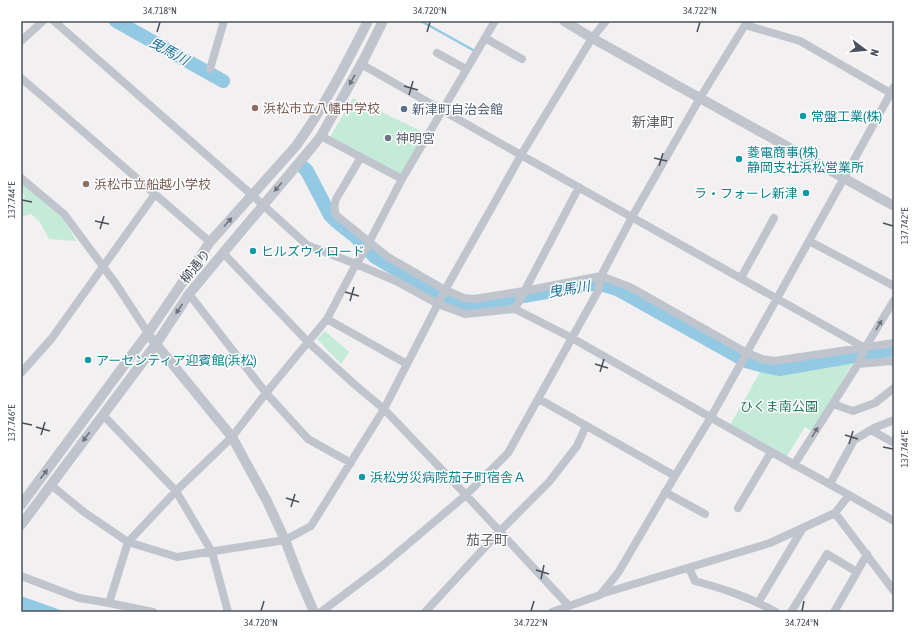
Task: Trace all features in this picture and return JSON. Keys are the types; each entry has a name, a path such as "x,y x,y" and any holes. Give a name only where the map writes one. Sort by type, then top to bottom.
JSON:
{"street":[{"path":"21,41 42,21"},
{"path":"54,21 307,245 396,281 439,303 465,314 516,306 894,521"},
{"path":"210,69 224,21"},
{"name":"柳通り","path":"21,505 148,333 210,242 296,146 349,58 368,21"},
{"name":"柳通り","path":"21,525 156,344 189,294 313,146 361,64 383,21"},
{"path":"109,603 128,542 176,491 232,437 327,319 402,179 495,21"},
{"path":"564,21 894,206"},
{"path":"51,485 84,512 128,542 177,557 285,540 311,526 384,409 445,291 521,155 592,38 606,21"},
{"path":"320,612 382,566 466,495 508,453 598,292 600,278 632,217 700,98 746,23 800,40 893,92 711,417 618,573 600,595"},
{"path":"485,38 522,59"},
{"path":"437,52 466,69"},
{"path":"361,64 865,349"},
{"path":"21,78 210,242"},
{"path":"320,136 402,179"},
{"path":"361,157 336,199 334,205 336,215 388,257 445,291 464,298 474,299 600,278 630,287 744,357 774,361 865,349 894,343"},
{"path":"21,178 64,214 103,267 156,344 232,437 267,501 285,540 314,612"},
{"path":"516,306 579,188"},
{"path":"21,373 52,338 155,194"},
{"path":"740,278 774,218"},
{"path":"809,241 894,286"},
{"path":"222,253 308,342 384,409 569,606"},
{"path":"189,294 266,393 308,439 351,463"},
{"path":"794,465 833,404 894,300"},
{"path":"327,319 407,364"},
{"path":"859,361 891,361 894,363"},
{"path":"833,404 853,410 875,403 894,388"},
{"path":"539,399 675,476"},
{"path":"103,415 176,491 212,552 228,612"},
{"path":"830,484 854,440 871,430 894,420"},
{"path":"425,612 500,531 549,482 577,446 586,426"},
{"path":"871,430 894,442"},
{"path":"738,508 771,452"},
{"path":"665,492 705,514"},
{"path":"552,612 600,595 770,543 835,513 849,495"},
{"path":"835,513 894,591"},
{"path":"758,603 803,528"},
{"path":"791,612 828,554 857,572"},
{"path":"834,612 867,554"},
{"path":"689,568 695,581 726,590 776,612"},
{"path":"21,576 79,598 152,612"}],"green space":[{"path":"353,98 425,133 401,175 330,137"},
{"path":"21,183 28,186 62,218 77,241 49,239 40,222 31,214 21,217 21,203 25,197 21,189"},
{"path":"325,331 349,352 341,364 317,339"},
{"name":"ひくま南公園","path":"856,358 812,431 805,427 787,456 730,425 760,372 771,374"}],"water":[{"path":"21,596 66,612 21,612"}],"waterway":[{"name":"曳馬川","path":"116,21 223,81"},
{"path":"421,21 473,50"},
{"name":"曳馬川","path":"304,168 330,215 356,237 375,257 448,299 461,303 474,305 591,284 604,285 617,289 746,361 764,366 779,369 894,349"}],"place":[{"name":"浜松市立八幡中学校","path":"255,108"},
{"name":"新津町自治会館","path":"404,109"},
{"name":"常盤工業(株)","path":"803,116"},
{"name":"神明宮","path":"388,138"},
{"name":"菱電商事(株) 静岡支社浜松営業所","path":"739,159"},
{"name":"浜松市立船越小学校","path":"86,184"},
{"name":"ラ・フォーレ新津","path":"806,193"},
{"name":"ヒルズウィロード","path":"253,251"},
{"name":"アーセンティア迎賓館(浜松)","path":"88,360"},
{"name":"浜松労災病院茄子町宿舎Ａ","path":"362,477"}],"district":[{"name":"新津町","path":"653,122"},
{"name":"茄子町","path":"487,540"}]}
